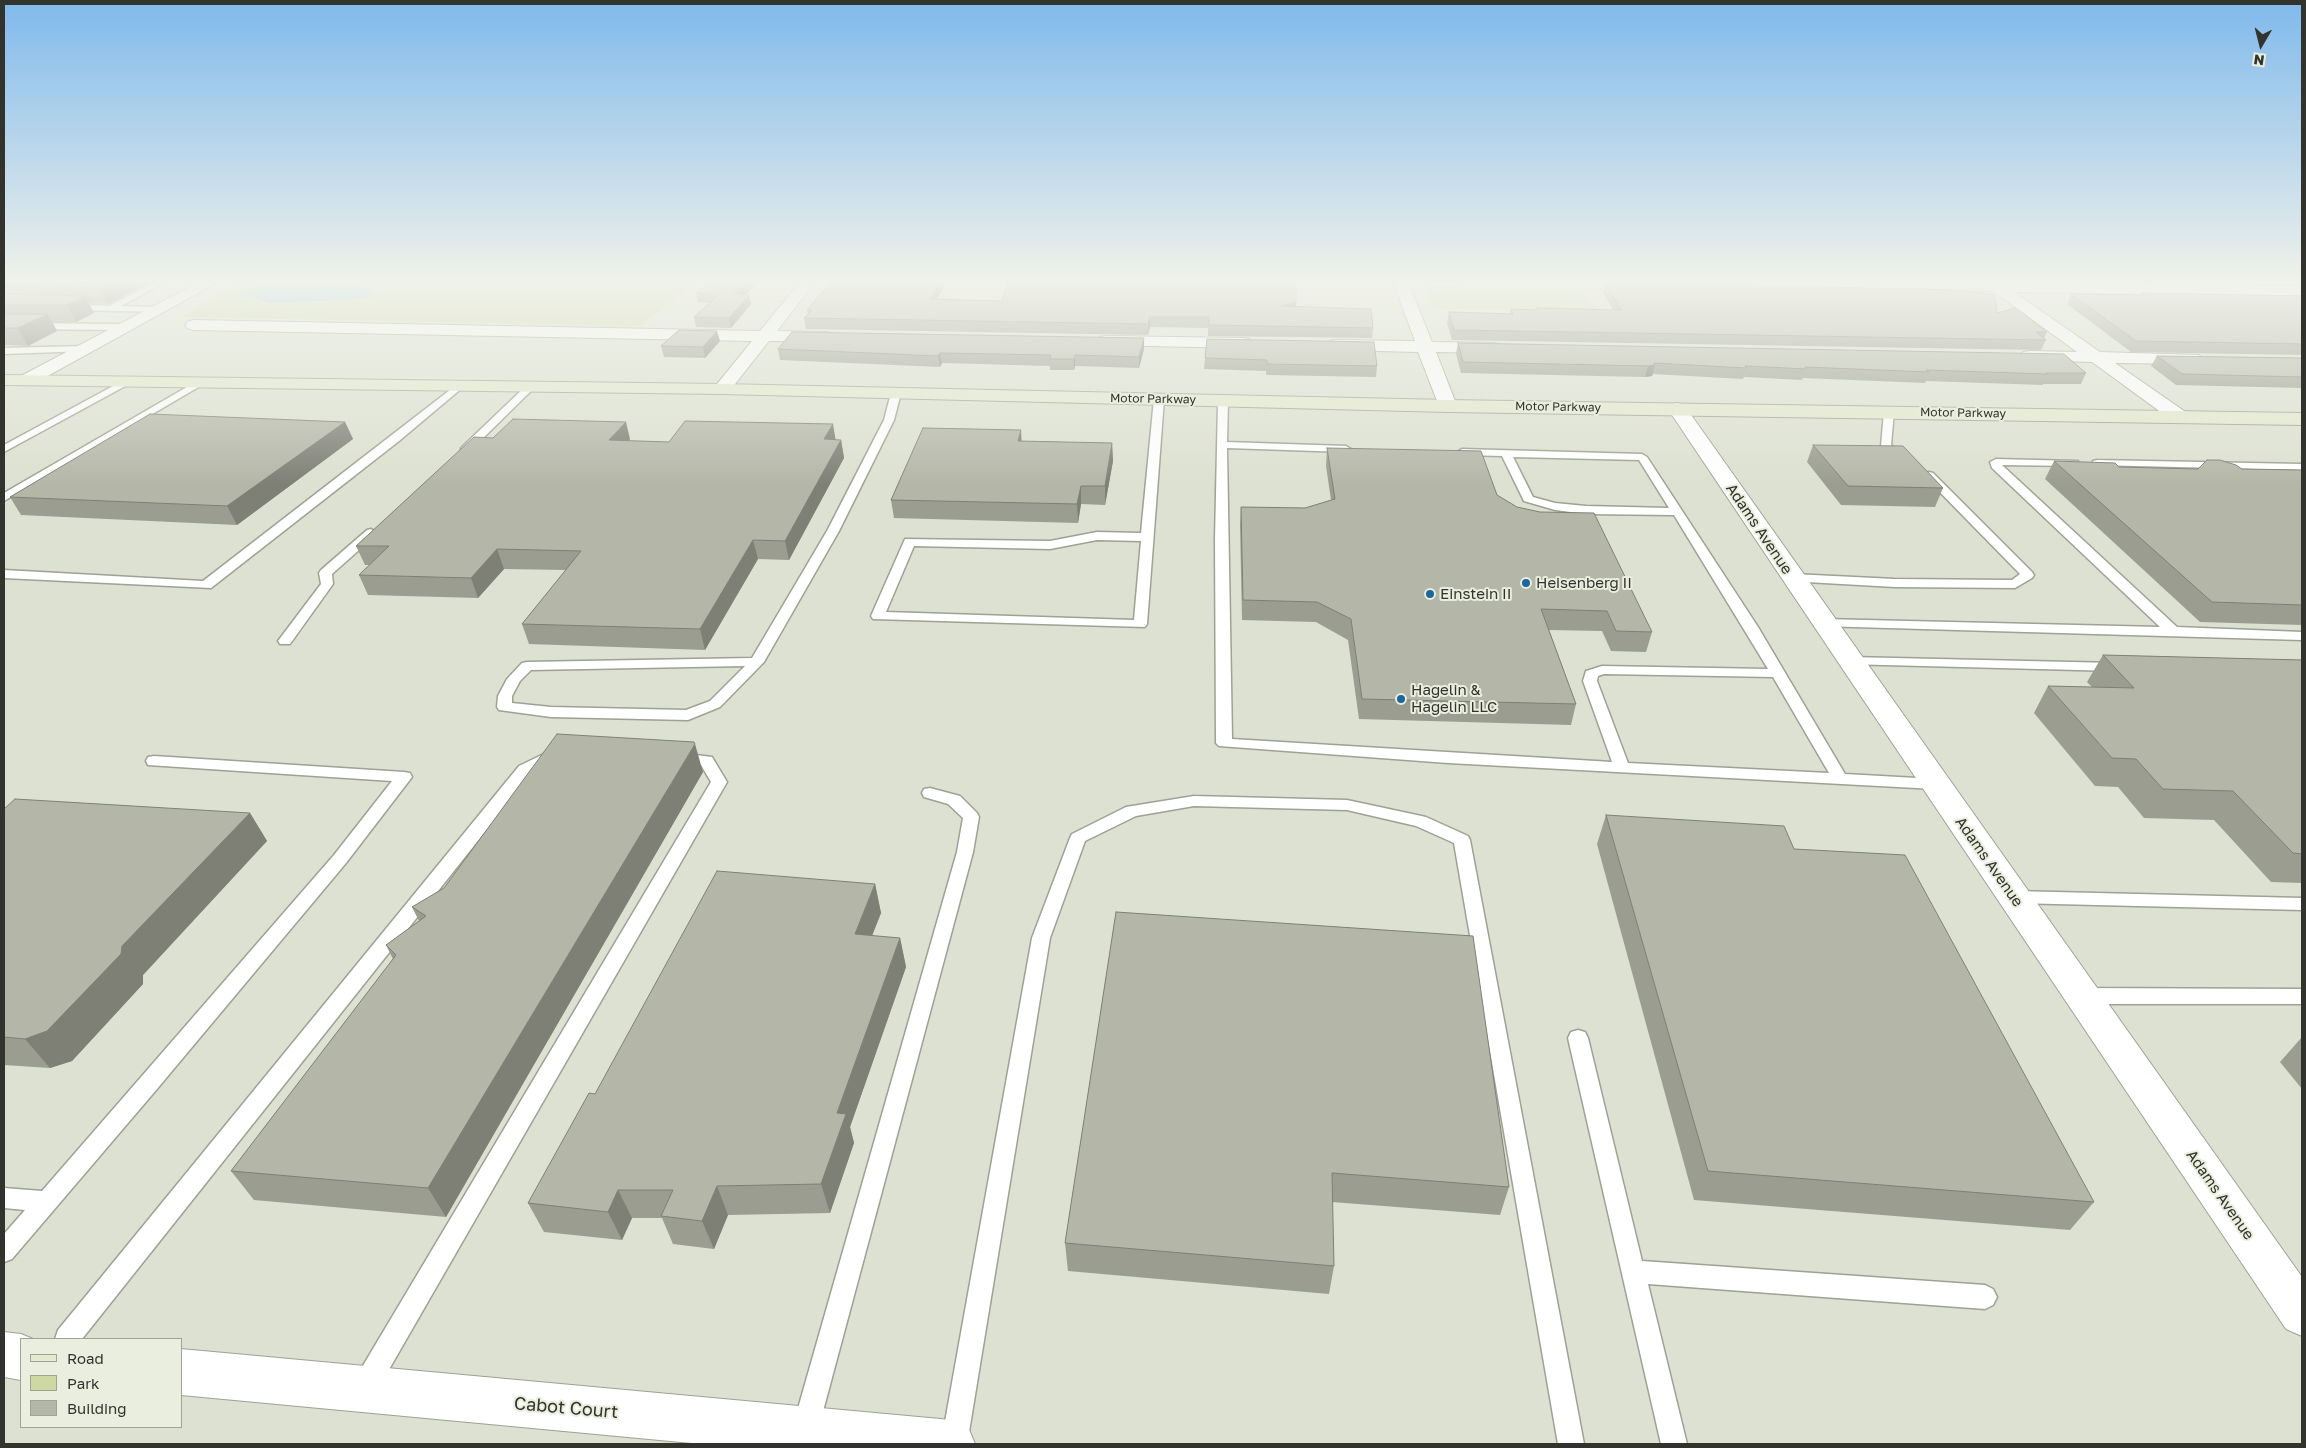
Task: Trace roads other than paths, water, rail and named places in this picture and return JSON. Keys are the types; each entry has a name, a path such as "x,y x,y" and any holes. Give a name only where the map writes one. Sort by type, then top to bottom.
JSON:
{"main road":[{"name":"Motor Parkway","path":"4,380 722,389 1448,406 2180,417 2299,421"}],"street":[{"path":"27,380 84,350"},
{"path":"722,389 755,350"},
{"path":"1426,350 1448,406"},
{"path":"2086,350 2180,417"},
{"path":"2017,356 2205,360"},
{"name":"Adams Avenue","path":"1677,409 2082,996 2299,1306"},
{"path":"4,1355 20,1357"},
{"name":"Cabot Court","path":"182,1372 952,1444"}],"lane":[{"path":"5,352 70,350"},
{"path":"4,449 126,382"},
{"path":"4,498 199,383"},
{"path":"4,574 206,585 395,439 459,386"},
{"path":"455,459 530,387"},
{"path":"757,662 527,666 514,679 505,696 504,707 551,712 688,715 716,704 757,662 833,531 889,420 896,393"},
{"path":"1147,537 1097,536 1050,545 909,542 878,616 1140,624 1159,399"},
{"path":"1223,400 1221,539 1224,743 1935,784"},
{"path":"1793,578 1890,583 2015,584 2028,575 1972,516 1917,466 1897,456 1886,446 1889,412"},
{"path":"1222,446 1357,449"},
{"path":"1446,452 1642,457 1778,673 1840,779"},
{"path":"1506,453 1528,499 1555,506 1586,510 1677,512"},
{"path":"2173,631 1996,466 1996,462 2302,467"},
{"path":"285,640 327,584 325,573 377,528"},
{"path":"1824,623 2302,636"},
{"path":"1850,661 2135,668"},
{"path":"1622,767 1590,681 1592,674 1602,670 1778,673"},
{"path":"68,1338 525,770 567,747"},
{"path":"363,1389 718,782 706,761 660,756"},
{"path":"4,1251 333,867 404,777 154,762"},
{"path":"805,1430 965,852 971,817 954,800 930,793"},
{"path":"952,1444 1041,938 1078,838 1132,811 1194,800 1347,805 1420,821 1462,840 1571,1444"},
{"path":"2014,897 2302,904"},
{"path":"2082,996 2302,997"},
{"path":"1578,1038 1674,1444"},
{"path":"4,1198 46,1202"},
{"path":"1634,1272 1985,1298"}],"place":[{"name":"Heisenberg II","path":"1526,583"},
{"name":"Einstein II","path":"1430,594"},
{"name":"Hagelin & Hagelin LLC","path":"1401,699"}]}
